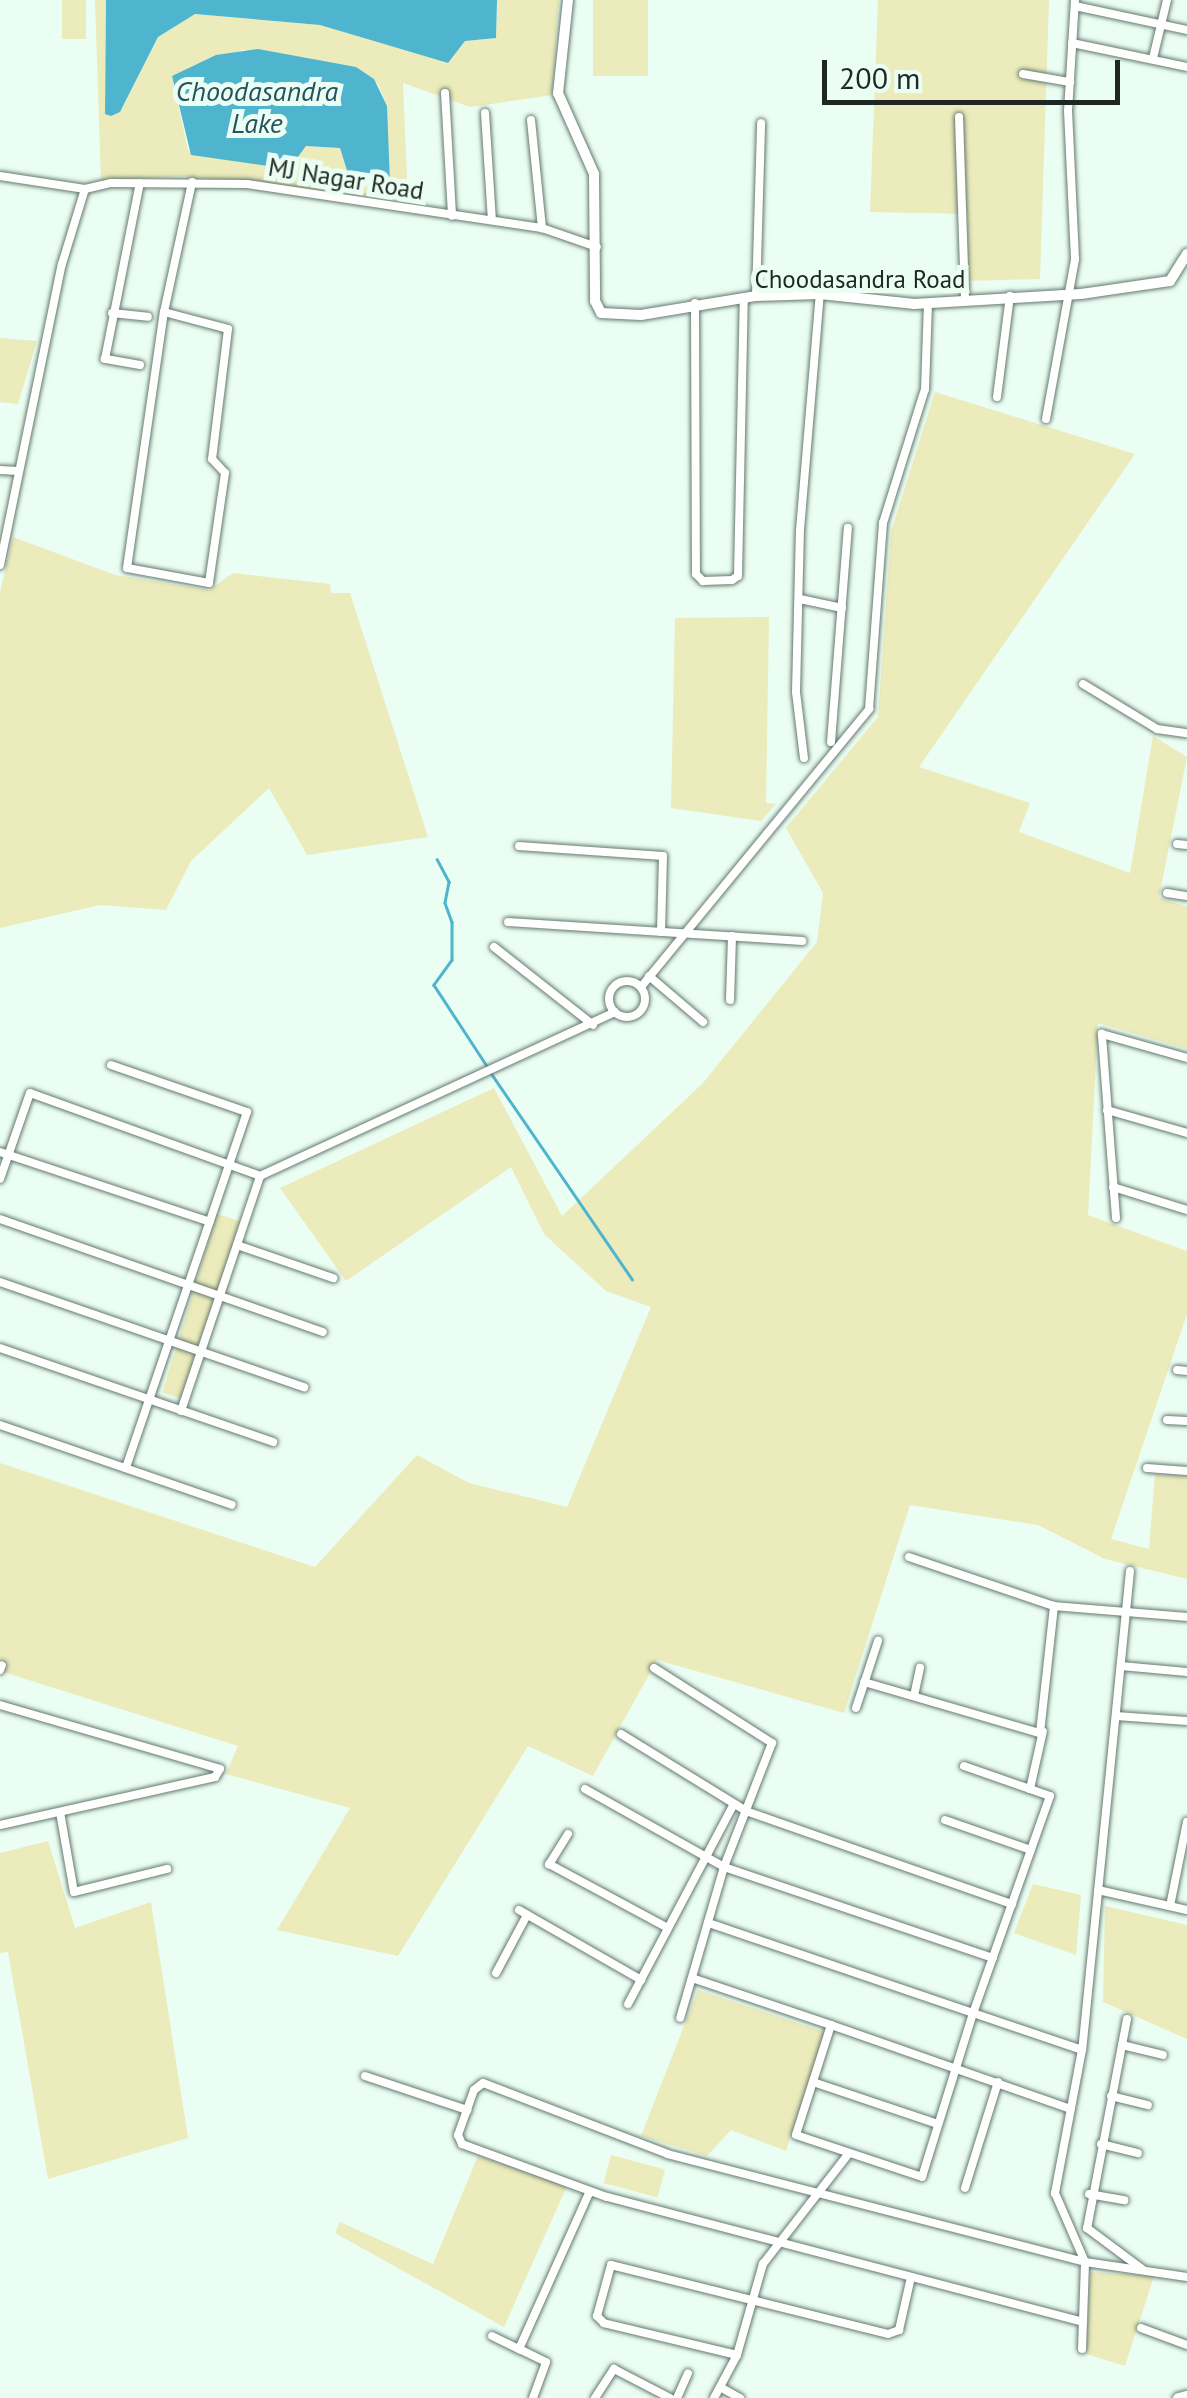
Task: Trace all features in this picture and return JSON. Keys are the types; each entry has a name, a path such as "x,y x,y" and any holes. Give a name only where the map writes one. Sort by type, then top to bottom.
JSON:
{"main road":[{"path":"1178,2398 1187,2396"}],"street":[{"name":"Choodasandra Road","path":"568,0 558,93 594,174 594,301 600,313 641,315 695,302 820,294 928,303 1071,293 1170,281 1187,254"},
{"path":"1153,58 1167,0"},
{"path":"1046,419 1071,293 1070,82 1075,3 1187,30"},
{"path":"1072,43 1187,67"},
{"path":"1023,74 1070,82"},
{"path":"445,93 452,216"},
{"path":"484,113 492,220"},
{"path":"959,117 965,300"},
{"path":"532,120 542,228"},
{"path":"695,302 696,574 703,581 732,580 738,576 761,123"},
{"name":"MJ Nagar Road","path":"0,176 85,190 140,183 248,184 542,228 597,247"},
{"path":"164,312 228,329 212,459 225,473 208,583 126,568 164,312 192,182"},
{"path":"140,183 105,358 140,365"},
{"path":"0,564 3,533 62,264 85,190"},
{"path":"804,758 796,692 820,294"},
{"path":"997,397 1010,296"},
{"path":"641,987 627,980 613,987 609,1001 615,1012 625,1017 640,1012 641,987 649,976 869,709 883,522 924,389 928,303"},
{"path":"112,312 148,316"},
{"path":"0,470 18,471"},
{"path":"830,742 848,528"},
{"path":"800,599 842,608"},
{"path":"1083,684 1158,729 1187,733"},
{"path":"519,846 663,856 661,932"},
{"path":"1168,893 1187,896"},
{"path":"508,922 802,941"},
{"path":"730,1000 732,936"},
{"path":"494,947 593,1025"},
{"path":"649,976 702,1022"},
{"path":"0,1178 4,1154 30,1093 260,1176 615,1012"},
{"path":"1116,1218 1102,1034 1187,1058"},
{"path":"110,1065 247,1112 126,1468"},
{"path":"1108,1110 1187,1133"},
{"path":"4,1154 210,1222"},
{"path":"182,1410 260,1176"},
{"path":"1113,1187 1187,1210"},
{"path":"0,1220 323,1332"},
{"path":"237,1245 333,1278"},
{"path":"0,1282 304,1387"},
{"path":"0,1348 273,1442"},
{"path":"1167,1420 1187,1422"},
{"path":"0,1425 232,1505"},
{"path":"1148,1468 1187,1471"},
{"path":"909,1557 1054,1606 1187,1617"},
{"path":"1082,2349 1085,2262 1055,2193 1082,2050 1130,1571"},
{"path":"1030,1789 1043,1731 1054,1606"},
{"path":"856,1708 878,1641"},
{"path":"1120,1666 1187,1672"},
{"path":"654,1668 772,1742 724,1866 680,2018"},
{"path":"914,1696 920,1668"},
{"path":"864,1682 1043,1731"},
{"path":"0,1705 220,1769 216,1777 0,1825"},
{"path":"1116,1716 1187,1722"},
{"path":"621,1734 746,1811 1012,1904"},
{"path":"831,2025 796,2135 922,2177 1050,1796 964,1766"},
{"path":"586,1789 724,1866 993,1958"},
{"path":"628,2004 734,1804"},
{"path":"60,1812 74,1892 167,1869"},
{"path":"945,1820 1031,1850"},
{"path":"1170,1906 1187,1822"},
{"path":"568,1834 549,1864 668,1928"},
{"path":"1098,1890 1187,1910"},
{"path":"496,1974 523,1912 641,1980"},
{"path":"708,1923 1082,2050"},
{"path":"692,1978 1071,2109"},
{"path":"1127,2020 1089,2194 1087,2228 1142,2269"},
{"path":"1122,2045 1163,2055"},
{"path":"365,2076 467,2110"},
{"path":"813,2082 938,2124"},
{"path":"966,2188 998,2082"},
{"path":"1083,2322 590,2191 462,2144 467,2110 484,2083 668,2154 1085,2262 1187,2277"},
{"path":"1112,2096 1148,2105"},
{"path":"1100,2144 1138,2153"},
{"path":"714,2398 736,2355 763,2264 848,2153"},
{"path":"520,2349 590,2191"},
{"path":"1089,2194 1124,2200"},
{"path":"736,2355 604,2323 597,2316 607,2272 618,2264 893,2334 911,2277"},
{"path":"1141,2328 1187,2345"},
{"path":"492,2336 546,2362 533,2398"},
{"path":"595,2398 614,2370 673,2398 688,2373"},
{"path":"720,2387 740,2398"}],"green space":[{"path":"62,0 86,0 86,39 62,39"},
{"path":"95,0 106,0 105,113 122,109 158,37 195,14 320,25 448,63 465,41 496,38 497,0 559,0 552,95 470,107 403,83 408,200 181,176 101,181","holes":["243,50 356,67 378,84 387,106 350,180 340,148 306,146 289,169 188,150 172,76"]},
{"path":"593,0 648,0 648,76 593,76"},
{"path":"878,0 1049,0 1040,279 967,281 968,214 870,212"},
{"path":"0,338 37,341 18,404 0,402"},
{"path":"935,392 1135,454 919,767 1030,803 1019,832 1130,873 1153,736 1187,757 1159,897 1187,907 1187,1049 1098,1023 1088,1215 1187,1251 1187,1314 1111,1539 1149,1549 1155,1474 1187,1476 1187,1579 1105,1559 1038,1525 910,1505 844,1713 657,1660 593,1776 528,1746 398,1956 277,1930 350,1808 226,1774 238,1746 0,1671 0,1463 315,1567 417,1455 469,1483 567,1507 651,1307 606,1291 544,1234 511,1167 346,1281 280,1188 494,1088 562,1216 703,1083 817,942 823,893 786,828 878,717 891,532"},
{"path":"13,537 115,575 209,590 233,573 330,584 331,593 350,593 428,837 307,855 269,788 191,861 166,910 100,905 0,928 0,592"},
{"path":"769,617 766,803 776,804 761,821 671,808 675,618"},
{"path":"217,1214 240,1221 185,1400 162,1393"},
{"path":"48,1841 75,1928 151,1902 188,2138 48,2179 8,1952 0,1953 0,1853"},
{"path":"1033,1884 1081,1895 1076,1955 1014,1933"},
{"path":"1105,1906 1187,1925 1187,2039 1103,2002"},
{"path":"698,1990 825,2032 786,2151 731,2130 707,2156 641,2136"},
{"path":"611,2155 665,2169 658,2198 603,2183"},
{"path":"478,2156 567,2186 504,2327 335,2233 340,2222 433,2264"},
{"path":"1090,2272 1154,2276 1125,2366 1086,2354"}],"water":[{"name":"Choodasandra Lake","path":"106,0 497,0 496,38 465,41 448,63 320,25 195,14 158,37 120,112 111,116 105,114"},
{"name":"Choodasandra Lake","path":"258,49 356,67 374,79 387,106 390,184 381,189 350,180 340,148 306,146 289,169 191,155 172,76 216,55"}],"waterway":[{"path":"437,859 449,882 445,903 452,922 452,960 434,985 487,1066"},
{"path":"491,1073 632,1279"}]}
